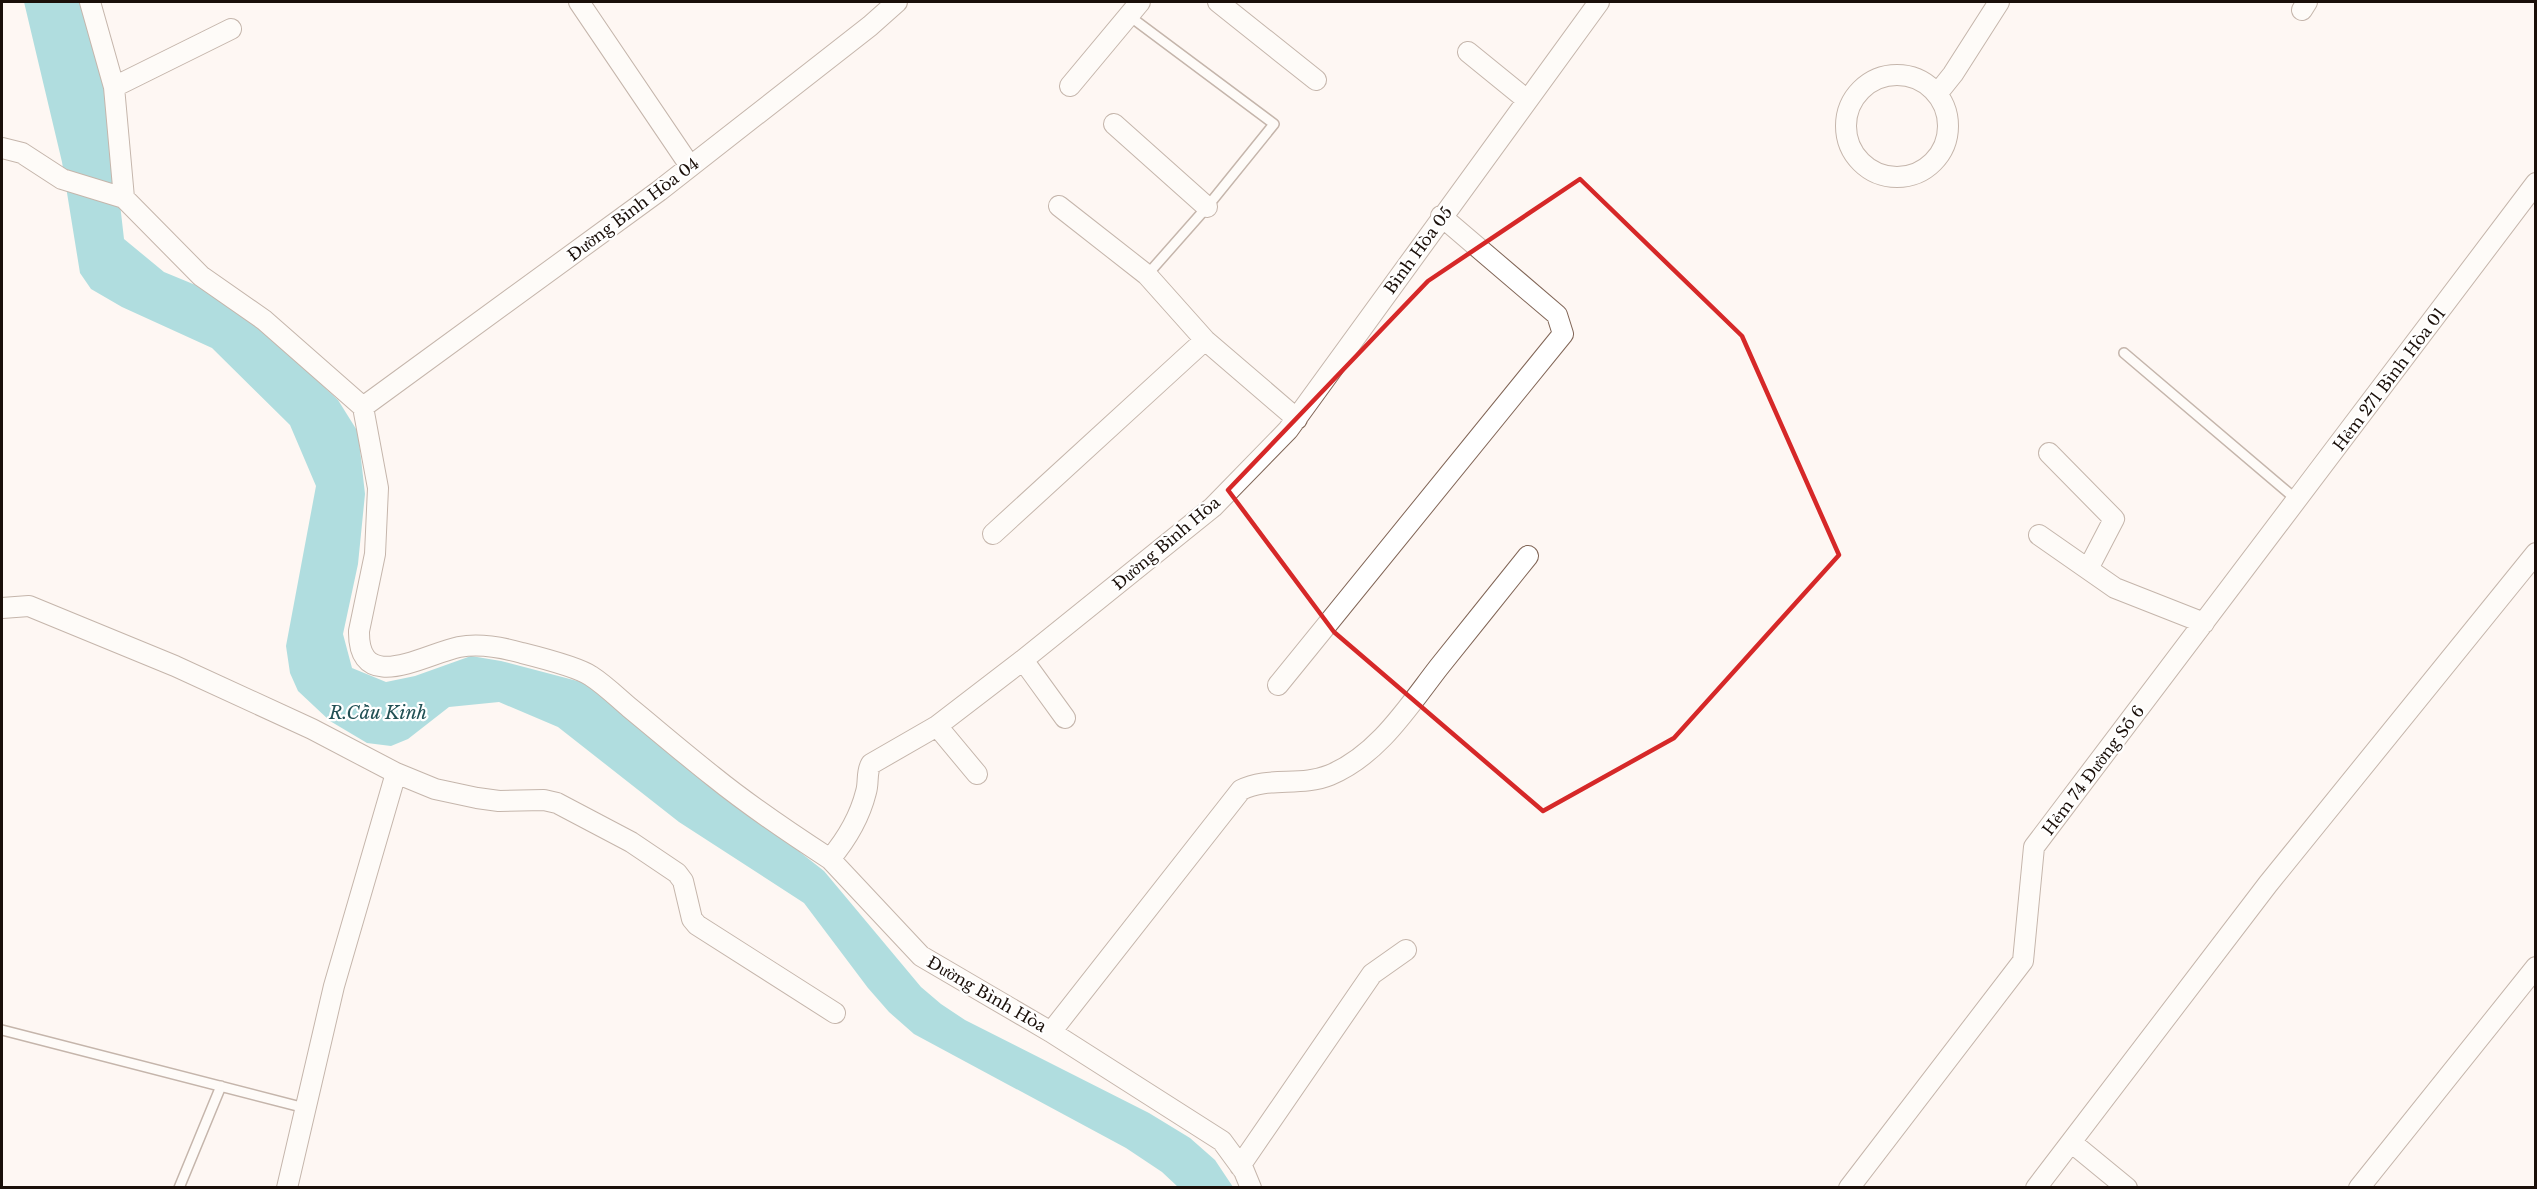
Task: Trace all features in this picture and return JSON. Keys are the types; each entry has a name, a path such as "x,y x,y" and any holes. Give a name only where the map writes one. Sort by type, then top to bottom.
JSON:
{"street":[{"path":"90,2 114,87 124,198"},
{"path":"579,2 690,166"},
{"name":"Đường Bình Hòa 04","path":"363,408 659,191 870,26 897,2"},
{"path":"1218,2 1316,80"},
{"name":"Bình Hòa 05","path":"1228,492 1297,419 1441,216 1599,2"},
{"path":"1937,94 1953,74 1999,2"},
{"path":"1070,86 1134,8"},
{"path":"114,87 231,29"},
{"path":"1468,52 1527,100"},
{"path":"1899,75 1926,84 1937,94 1948,121 1947,135 1939,155 1923,170 1896,177 1868,168 1857,158 1846,132 1851,104 1859,92 1878,80 1899,75"},
{"path":"1114,124 1207,207"},
{"path":"2,148 21,153 62,179 124,198 201,276 264,320 363,408 378,488 375,554 359,631 359,643 369,662 377,667 389,667 458,647 487,645 522,653 589,675 716,779 774,823 830,859"},
{"name":"Hẻm 271 Bình Hòa 01","path":"2242,574 2535,183"},
{"path":"1059,206 1147,275 1205,340 1297,419"},
{"path":"1278,685 1563,334 1557,315 1441,216"},
{"path":"993,534 1205,340"},
{"path":"2049,453 2114,519 2088,569"},
{"name":"Đường Bình Hòa","path":"1228,492 1213,507 1023,660 937,726 871,764 867,774 866,793 861,805 844,843 830,859 921,956 1052,1032 1222,1141 1240,1166 1251,1188"},
{"path":"2039,535 2115,588 2204,624"},
{"path":"2036,1188 2268,884 2535,553"},
{"path":"1052,1032 1241,790 1257,783 1300,782 1329,775 1348,765 1380,741 1528,556"},
{"name":"Hẻm 74 Đường Số 6","path":"1849,1188 2023,961 2034,847 2242,574"},
{"path":"2,608 29,606 175,666 312,729 396,773 435,789 509,802 551,801 631,842 677,873 683,880 692,919 697,924 835,1013"},
{"path":"1023,660 1065,718"},
{"path":"937,726 977,774"},
{"path":"287,1188 334,986 396,773"},
{"path":"1240,1166 1372,974 1406,950"},
{"path":"2359,1188 2535,967"},
{"path":"2071,1142 2127,1188"}],"lane":[{"path":"1134,8 1274,124 1207,207 1147,275"},
{"path":"2124,353 2297,500"},
{"path":"2,1030 305,1108"},
{"path":"179,1188 221,1086"}],"highlighted area":[{"path":"1580,179 1742,336 1839,555 1674,738 1543,811 1334,632 1228,490 1428,281"}],"water":[{"name":"R.Cầu Kinh","path":"24,2 81,2 107,90 124,239 164,272 210,291 278,344 338,400 358,432 365,494 358,564 343,634 352,668 386,682 415,676 471,656 501,661 585,683 824,871 921,987 941,1004 965,1020 1149,1113 1190,1138 1215,1160 1233,1187 1178,1187 1162,1172 1126,1148 914,1034 889,1012 868,988 804,903 679,822 558,727 499,702 449,707 408,739 391,746 367,743 330,721 298,691 290,673 286,646 316,486 290,425 212,348 122,307 91,289 80,273 62,162"}]}
